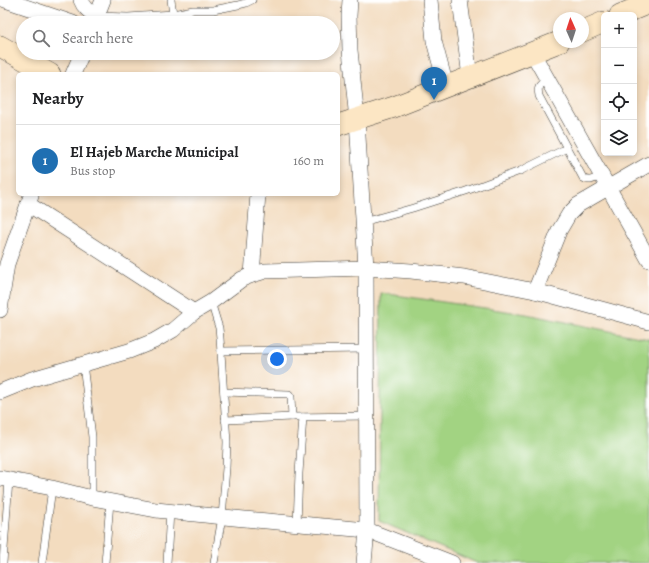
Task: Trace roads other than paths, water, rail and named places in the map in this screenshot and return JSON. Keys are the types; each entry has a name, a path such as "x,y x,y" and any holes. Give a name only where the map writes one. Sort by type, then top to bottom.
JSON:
{"street":[{"path":"5,0 52,16"},
{"path":"81,0 83,6 91,16"},
{"path":"97,16 103,0"},
{"path":"350,0 350,50 347,122 363,222 366,268 367,530 364,563"},
{"path":"430,0 434,42 446,86"},
{"path":"460,0 470,77"},
{"path":"589,28 601,23"},
{"path":"347,122 394,107 553,44"},
{"path":"0,46 16,55"},
{"path":"532,52 649,260"},
{"path":"25,60 46,72"},
{"path":"74,72 79,60"},
{"path":"535,291 559,231 569,214 605,181 649,164"},
{"path":"252,275 258,196"},
{"path":"0,310 3,262 30,199 194,312"},
{"path":"0,392 32,378 129,351 154,341 173,330 194,312 211,302 242,279 265,271 366,268 464,277 535,291 649,322"},
{"path":"5,479 52,488 110,502 156,510 367,530 452,563"}],"lane":[{"path":"171,0 173,14"},
{"path":"143,16 173,14 193,10 213,10 246,3 252,0"},
{"path":"548,79 538,87 539,96 583,178 605,181"},
{"path":"363,222 413,208 520,171 567,148"},
{"path":"211,302 219,328 227,442 222,517 214,563"},
{"path":"221,351 366,349"},
{"path":"83,364 92,437 92,498"},
{"path":"224,392 289,394 291,397 292,417"},
{"path":"225,420 366,416"},
{"path":"297,524 303,417"},
{"path":"3,563 5,479"},
{"path":"42,563 52,488"},
{"path":"105,563 110,502"},
{"path":"167,563 170,511"}],"place":[{"name":"El Hajeb Marche Municipal","path":"434,100"}]}
